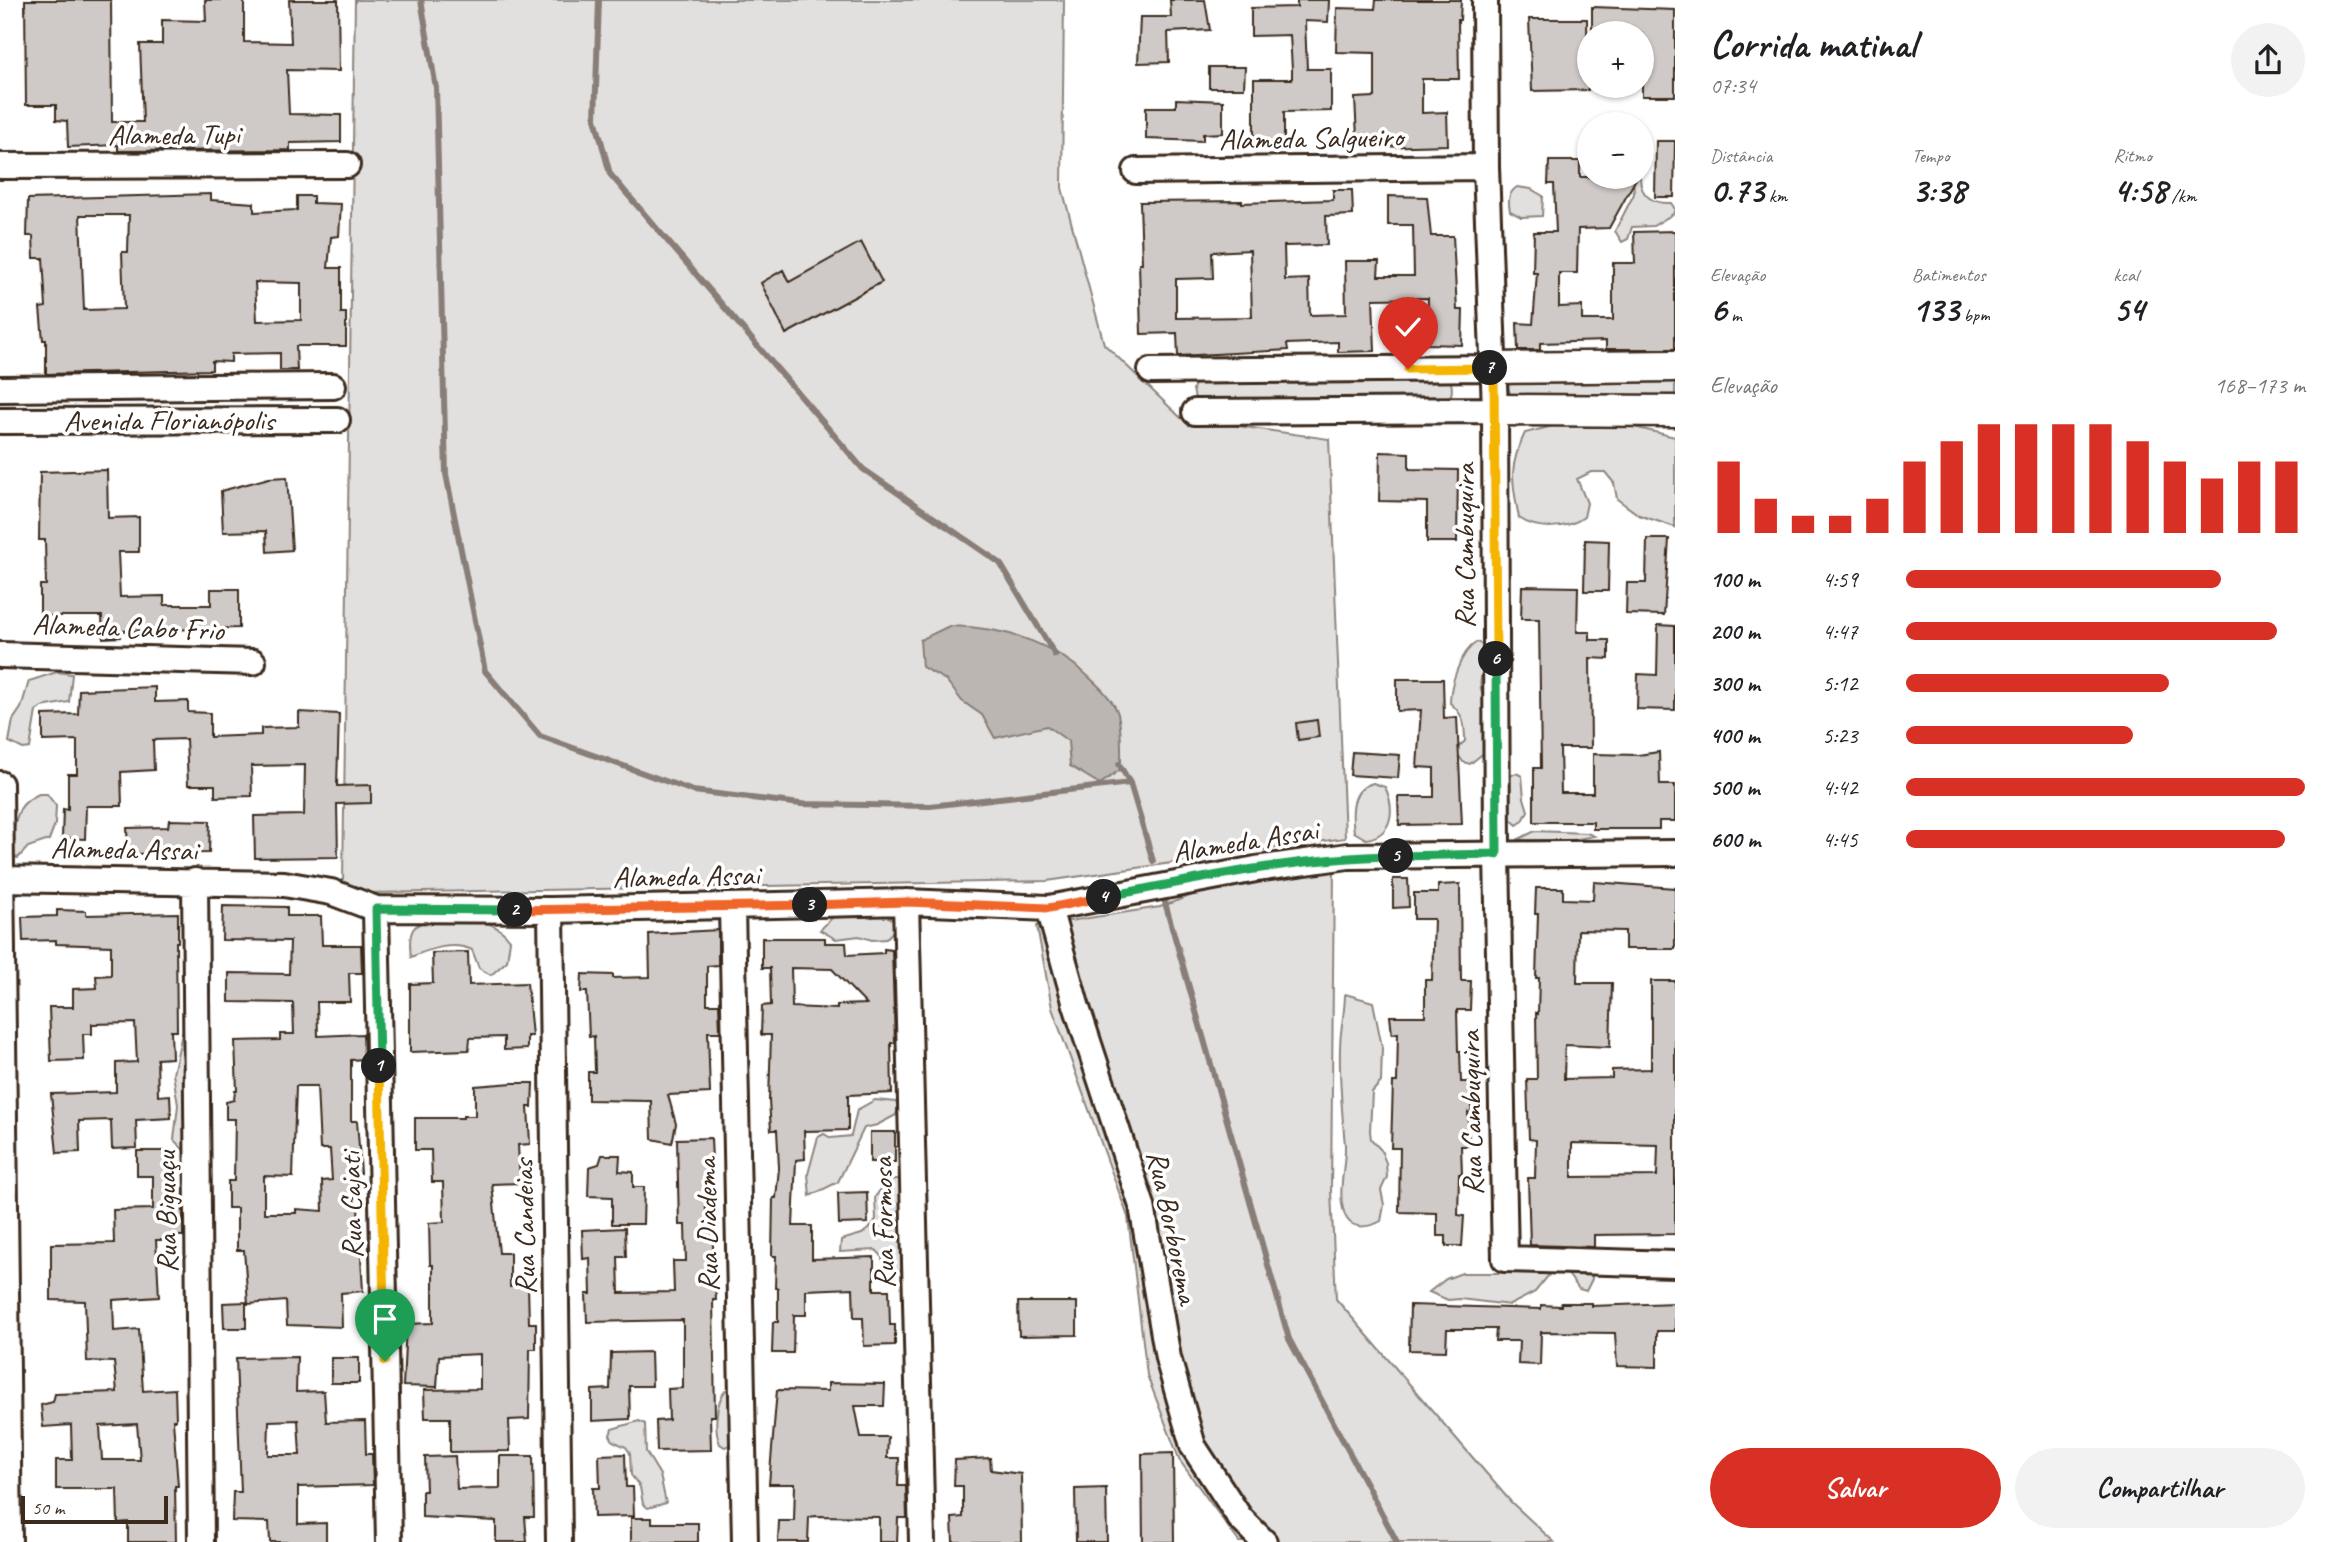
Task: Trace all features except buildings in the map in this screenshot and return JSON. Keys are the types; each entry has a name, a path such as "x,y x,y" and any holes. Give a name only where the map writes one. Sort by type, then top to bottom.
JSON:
{"street":[{"name":"Rua Cambuquira","path":"1485,0 1486,167 1495,410 1497,854 1505,1259 1675,1264"},
{"name":"Alameda Tupi","path":"0,166 347,165"},
{"name":"Alameda Salgueiro","path":"1136,171 1486,167"},
{"path":"1151,371 1675,366"},
{"name":"Avenida Florianópolis","path":"0,389 333,386"},
{"path":"1195,412 1675,411"},
{"name":"Avenida Florianópolis","path":"0,421 337,420"},
{"name":"Alameda Cabo Frio","path":"0,655 253,662"},
{"path":"0,784 9,1542"},
{"name":"Alameda Assai","path":"1,879 284,884 331,892 376,909 732,908 906,902 1049,908 1256,869 1348,856 1675,853"},
{"name":"Rua Biguaçu","path":"194,881 201,1542"},
{"name":"Rua Formosa","path":"906,902 922,1542"},
{"name":"Rua Diadema","path":"732,908 745,1542"},
{"name":"Rua Borborema","path":"1049,908 1076,1005 1142,1206 1168,1358 1192,1446 1240,1518 1264,1542"},
{"name":"Rua Cajati","path":"376,909 389,1542"},
{"name":"Rua Candeias","path":"551,910 559,1542"}],"shaded area":[{"path":"355,0 1064,0 1062,188 1104,344 1181,418 1329,439 1345,838 1047,881 368,893 343,882"},
{"path":"1517,187 1531,189 1543,196 1542,216 1521,217 1510,211 1509,198"},
{"path":"1634,189 1642,189 1649,198 1671,203 1675,209 1673,214 1653,226 1632,227 1628,239 1622,242 1615,231 1634,194"},
{"path":"1675,372 1675,398 1517,399 1510,395 1508,385 1511,377"},
{"path":"1445,376 1451,382 1452,388 1451,396 1445,402 1202,403 1195,399 1193,389 1196,381"},
{"path":"1565,423 1630,426 1675,437 1675,527 1639,515 1617,499 1614,483 1605,472 1591,472 1577,479 1587,503 1584,517 1577,521 1552,527 1534,525 1519,518 1513,475 1516,456 1525,433"},
{"path":"949,626 988,629 1026,639 1060,655 1077,667 1104,691 1116,709 1120,727 1121,769 1100,784 1070,766 1068,741 1047,726 995,738 982,715 962,701 946,680 922,667 920,640"},
{"path":"1477,642 1489,648 1481,680 1485,698 1486,751 1470,764 1463,762 1455,750 1465,741 1464,729 1458,711 1450,703 1457,670 1466,653"},
{"path":"57,672 72,674 69,702 42,707 36,711 30,748 23,749 9,742 13,720 21,708 29,681"},
{"path":"1516,773 1522,776 1528,811 1523,821 1517,825 1507,816 1510,776"},
{"path":"1373,783 1385,787 1391,812 1382,832 1366,839 1354,832 1353,809 1360,790"},
{"path":"39,794 47,794 56,806 55,824 49,840 28,847 18,858 12,856 10,850 20,810 27,801"},
{"path":"1535,831 1587,833 1594,836 1573,840 1517,840"},
{"path":"1334,868 1331,1191 1336,1299 1511,1502 1554,1542 1239,1542 1180,1461 1147,1375 1128,1217 1052,1008 1037,926 1160,907 1225,883"},
{"path":"882,911 895,922 895,929 886,939 872,940 859,936 836,939 820,930 838,912"},
{"path":"441,918 479,921 496,927 510,940 507,961 491,975 479,968 472,950 465,947 442,947 411,957 410,939 414,928 424,922"},
{"path":"1345,994 1373,1002 1382,1047 1381,1082 1372,1092 1370,1131 1371,1139 1381,1150 1386,1163 1387,1177 1381,1190 1384,1205 1381,1221 1363,1226 1354,1225 1347,1219 1342,1202 1345,1145 1340,1041"},
{"path":"182,1033 187,1038 187,1154 174,1140 178,1105 173,1074"},
{"path":"875,1100 896,1102 896,1115 877,1125 864,1128 838,1182 810,1196 808,1174 818,1137 824,1134 831,1138 851,1136 857,1110"},
{"path":"902,1179 905,1264 897,1274 885,1267 876,1250 840,1252 841,1240 862,1234 873,1225 876,1219 875,1197 887,1181"},
{"path":"1546,1263 1574,1266 1591,1272 1592,1279 1586,1291 1579,1289 1567,1273 1552,1271 1535,1292 1510,1305 1448,1300 1429,1292 1446,1279 1462,1273 1513,1273"},
{"path":"726,1390 732,1390 734,1442 725,1447 720,1444 716,1424 722,1395"},
{"path":"639,1421 645,1424 646,1452 660,1475 666,1503 648,1508 643,1504 640,1487 631,1475 630,1453 626,1447 613,1441 610,1435 612,1429"}],"waterway":[{"path":"421,0 436,88 446,474 485,671 540,736 693,791 801,804 930,806 1130,783"},
{"path":"599,0 595,118 610,174 863,469 1000,563 1055,655"},
{"path":"1119,764 1130,783 1153,861"},
{"path":"1162,892 1289,1339 1397,1542"}],"route":[{"path":"385,1361 376,909 732,908 906,902 1049,908 1256,869 1348,856 1497,854 1494,368 1408,369"}]}
